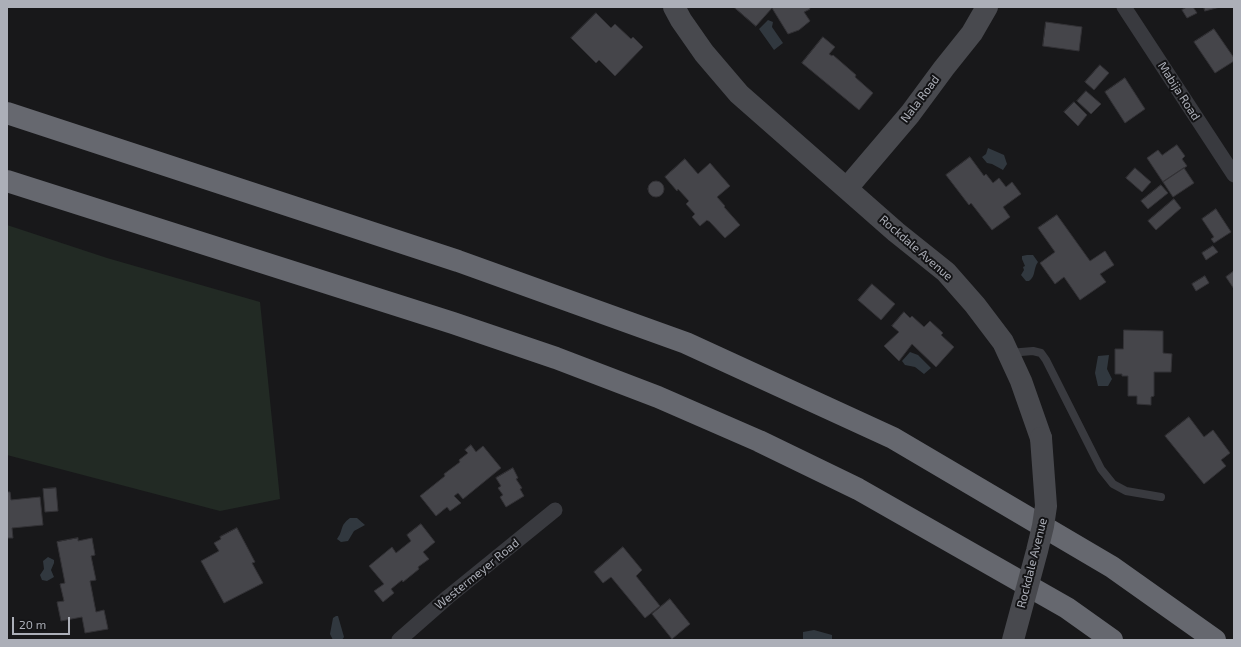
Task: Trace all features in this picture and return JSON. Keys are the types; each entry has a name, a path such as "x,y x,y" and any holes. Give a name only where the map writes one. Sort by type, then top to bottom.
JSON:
{"highway":[{"path":"7,113 458,261 686,343 893,438 1112,567 1215,640"},
{"path":"7,181 453,323 556,358 658,397 759,441 858,489 1067,608 1112,640"}],"street":[{"name":"Rockdale Avenue","path":"674,7 704,54 738,94 896,232 946,272 992,325 1003,342 1021,381 1041,438 1046,506 1037,551 1013,640"},
{"name":"Nala Road","path":"847,188 910,114 972,33 988,7"},
{"name":"Mabija Road","path":"1124,7 1234,175"},
{"name":"Westermeyer Road","path":"399,640 448,597 556,510"}],"lane":[{"path":"1008,353 1033,351 1041,353 1046,360 1101,469 1114,484 1126,491 1161,497"}],"shaded area":[{"path":"768,20 773,22 772,27 783,43 774,50 759,29"},
{"path":"988,148 1004,155 1007,164 1003,170 987,163 982,157 986,154"},
{"path":"7,225 107,258 260,302 280,499 220,511 7,455"},
{"path":"1033,255 1038,262 1035,267 1033,277 1029,281 1026,281 1021,275 1024,270 1023,267 1025,266 1022,256"},
{"path":"910,352 918,355 931,368 924,374 915,367 905,365 902,361"},
{"path":"1109,355 1107,369 1112,379 1108,386 1098,386 1095,373 1098,356"},
{"path":"350,518 357,518 365,525 354,531 348,541 341,542 337,539 344,523"},
{"path":"48,557 54,560 51,570 54,577 47,581 42,580 40,575 44,569 43,561"},
{"path":"338,616 344,637 342,640 333,640 330,634 333,618"},
{"path":"814,630 832,635 832,640 803,640 803,632"}],"building":[{"path":"734,7 809,7 810,9 804,12 810,21 799,30 788,34 772,8 756,26"},
{"path":"1187,7 1193,7 1197,13 1187,18 1182,10"},
{"path":"1204,7 1220,7 1205,11"},
{"path":"596,13 611,28 615,24 631,39 633,37 643,47 615,76 599,60 596,63 571,38"},
{"path":"1046,22 1082,27 1079,51 1043,46"},
{"path":"1214,29 1234,58 1234,61 1215,73 1194,42"},
{"path":"823,37 835,47 829,54 832,56 833,55 856,75 855,77 873,93 859,110 802,63"},
{"path":"1100,65 1109,73 1094,90 1085,82"},
{"path":"1125,78 1145,109 1125,123 1105,92"},
{"path":"1086,91 1101,104 1091,114 1077,101"},
{"path":"1074,102 1087,115 1078,126 1064,112"},
{"path":"1177,145 1185,156 1182,159 1187,166 1163,182 1147,158 1158,150 1162,155"},
{"path":"970,157 984,176 986,174 993,183 999,178 1006,187 1012,182 1021,194 1003,207 1010,217 992,230 971,203 969,205 946,175"},
{"path":"685,159 698,174 710,163 730,186 717,197 740,225 725,238 707,220 700,226 692,217 695,214 686,204 689,201 678,189 677,191 665,177"},
{"path":"1135,168 1151,182 1142,192 1126,178"},
{"path":"1184,168 1194,183 1173,197 1163,182"},
{"path":"656,181 662,183 664,189 662,195 656,197 650,195 648,189 650,183"},
{"path":"1161,185 1168,193 1148,209 1141,201"},
{"path":"1174,199 1181,208 1156,230 1148,221"},
{"path":"1216,209 1231,232 1214,243 1211,239 1214,237 1202,219"},
{"path":"1057,215 1090,261 1105,251 1114,265 1100,274 1106,282 1080,300 1064,277 1055,284 1040,263 1055,252 1038,228"},
{"path":"1213,246 1218,252 1206,260 1202,253"},
{"path":"1234,271 1234,289 1226,277"},
{"path":"1205,276 1209,283 1196,291 1192,284"},
{"path":"872,284 895,304 881,320 858,300"},
{"path":"904,312 910,318 912,316 924,327 930,321 943,333 941,335 954,347 936,367 912,344 899,361 884,346 899,332 892,326"},
{"path":"1124,330 1163,331 1163,353 1172,354 1171,372 1154,372 1154,396 1151,397 1151,405 1137,404 1137,396 1128,396 1128,376 1115,374 1115,349 1123,349"},
{"path":"1189,417 1204,437 1213,430 1230,453 1221,460 1226,466 1204,484 1165,436"},
{"path":"471,445 476,452 483,446 501,468 463,499 458,493 454,496 461,503 450,511 447,507 436,516 420,496 445,476 444,474 460,462 459,460 468,453 465,450"},
{"path":"513,468 518,478 516,479 522,488 520,489 524,496 506,507 500,497 503,495 498,488 501,486 496,478"},
{"path":"56,488 58,511 45,512 43,489"},
{"path":"7,492 10,492 11,500 40,497 43,525 12,528 13,538 7,538"},
{"path":"421,524 435,542 423,552 429,559 418,567 419,569 403,582 402,580 391,589 394,593 383,602 374,591 384,584 369,566 392,547 396,553 411,541 407,535"},
{"path":"237,528 255,562 252,563 263,583 224,603 201,561 219,551 214,543 221,539 220,537"},
{"path":"78,538 78,541 92,538 95,555 91,556 96,580 90,581 96,612 104,610 108,629 85,633 82,617 61,621 57,602 64,601 60,584 65,583 57,542"},
{"path":"623,547 642,570 636,576 660,606 645,618 611,577 603,583 594,572"},
{"path":"670,599 690,624 672,639 652,614"}]}
